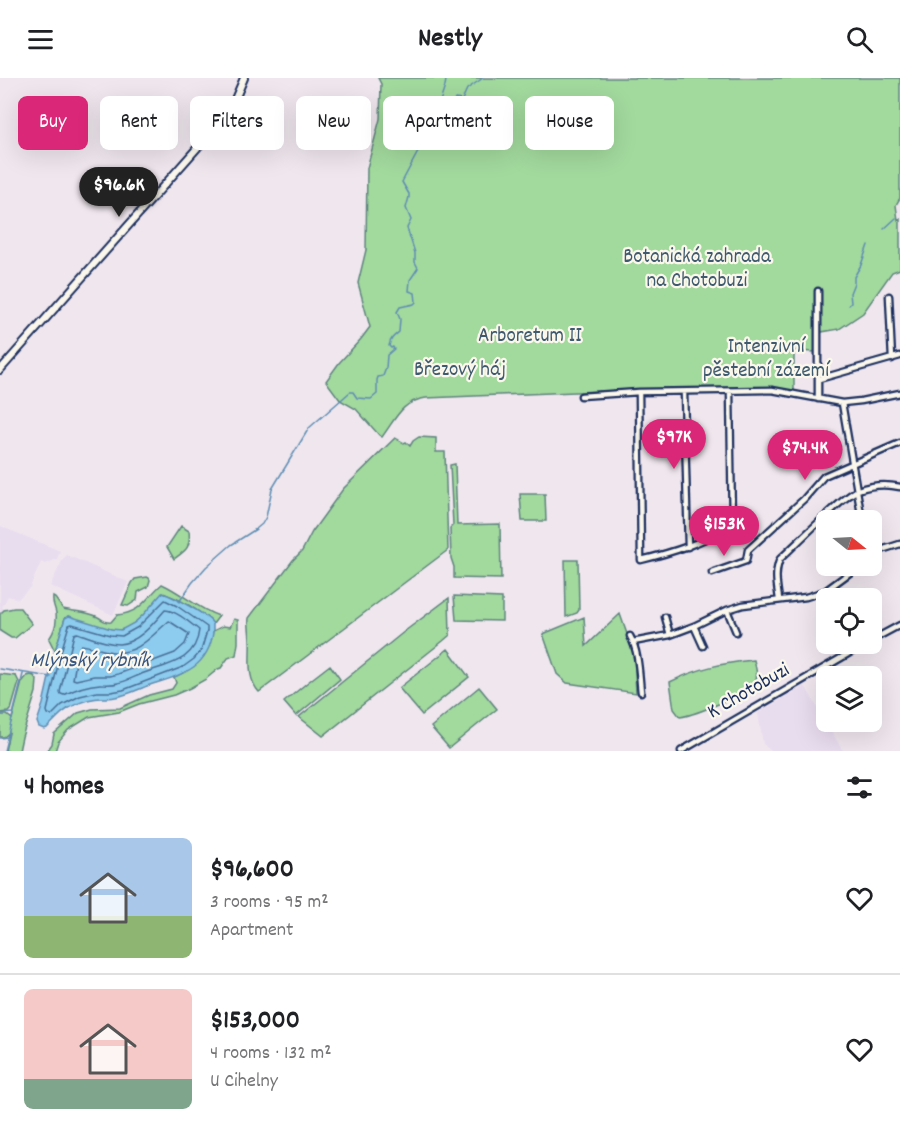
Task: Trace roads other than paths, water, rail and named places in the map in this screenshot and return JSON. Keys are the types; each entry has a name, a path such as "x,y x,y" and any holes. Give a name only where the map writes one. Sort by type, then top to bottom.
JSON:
{"street":[{"path":"2,368 230,111 244,78"},
{"path":"818,291 818,399"},
{"path":"888,296 892,358"},
{"path":"819,379 900,356"},
{"path":"581,396 639,392 772,390 842,403 900,393"},
{"path":"639,392 641,560 688,547 732,525 730,391"},
{"path":"684,392 688,547"},
{"path":"842,403 860,510"},
{"path":"712,573 746,561 748,550 804,499 824,476 900,443"},
{"path":"779,599 776,576 780,559 830,512 857,491 874,486 900,487"},
{"path":"882,551 900,544"},
{"path":"633,642 670,635 727,609 742,605 806,597 825,591 845,576"},
{"path":"727,609 736,632"},
{"path":"665,617 670,635"},
{"path":"882,635 900,625"},
{"path":"694,626 703,646"},
{"path":"630,636 638,661 641,692"},
{"name":"K Chotobuzi","path":"681,751 849,654"}],"water":[{"name":"Mlýnský rybník","path":"162,593 198,611 213,624 210,645 198,663 182,674 124,695 81,702 63,712 47,728 39,727 37,722 65,618 69,616 121,630 143,615"}],"waterway":[{"path":"442,96 446,78"},
{"path":"179,602 206,567 231,545 262,524 266,517 272,489 309,428 350,392 353,392 357,398 371,399 377,394 378,377 383,376 387,355 394,349 389,346 392,338 399,332 400,319 397,312 400,307 416,302 415,293 409,291 410,280 418,268 407,228 411,220 406,208 409,194 402,182 419,150 430,136 440,109 452,107 455,99 462,100 467,89 483,78"},
{"path":"884,229 896,218"},
{"path":"849,305 854,277 868,245"},
{"path":"0,669 51,677"},
{"path":"4,751 23,674"},
{"path":"0,714 14,713"},
{"path":"0,738 8,737"}],"park label":[{"name":"Botanická zahrada na Chotobuzi","path":"697,270"},
{"name":"Arboretum II","path":"530,337"},
{"name":"Intenzivní pěstební zázemí","path":"766,360"},
{"name":"Březový háj","path":"460,371"}]}
